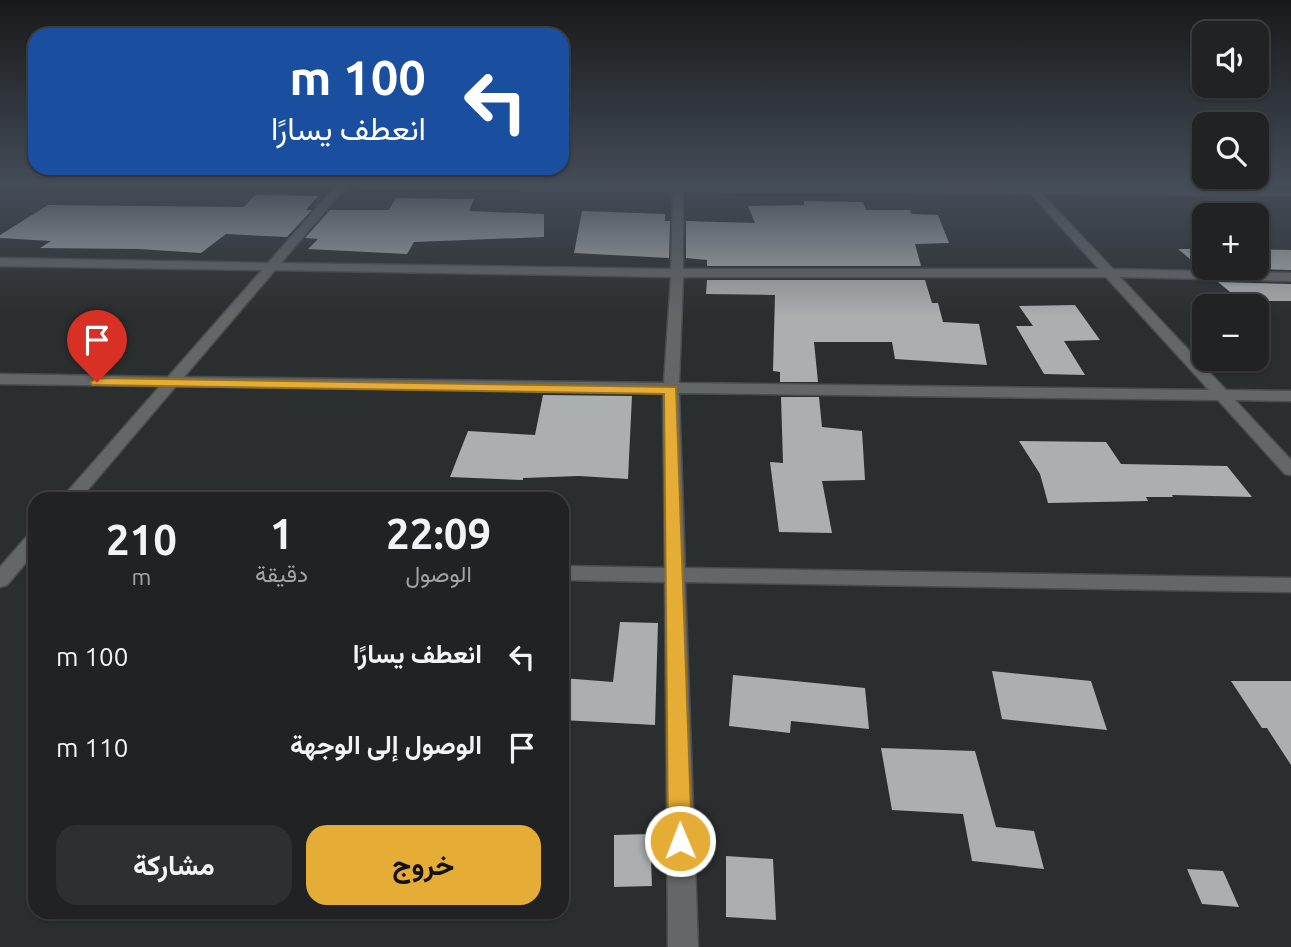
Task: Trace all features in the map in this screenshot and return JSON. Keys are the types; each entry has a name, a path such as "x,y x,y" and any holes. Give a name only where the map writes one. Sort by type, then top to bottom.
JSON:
{"street":[{"path":"76,492 303,229"},
{"path":"678,229 671,390 682,947"},
{"path":"1069,229 1291,470"},
{"path":"0,262 677,273 1109,273 1291,277"},
{"path":"0,379 671,390 1291,396"},
{"path":"4,570 28,546"},
{"path":"4,570 28,566"},
{"path":"569,573 1291,585"}],"building":[{"path":"9,229 294,229 287,237 226,234 201,253 40,248 51,241 0,238 0,235"},
{"path":"313,229 544,229 544,237 414,242 407,254 308,249 318,239 305,238"},
{"path":"579,229 670,229 669,258 574,253"},
{"path":"686,229 944,229 949,243 915,244 921,266 707,266 707,260 686,258"},
{"path":"1178,249 1192,249 1192,261"},
{"path":"1269,249 1291,250 1291,270 1269,270"},
{"path":"707,280 925,280 932,303 938,303 943,322 979,324 987,365 895,359 892,342 814,342 818,382 780,382 780,372 773,371 775,295 706,294"},
{"path":"1218,282 1291,284 1291,301 1269,301 1269,294 1233,294"},
{"path":"1075,305 1100,340 1064,341 1085,375 1044,374 1016,326 1033,326 1019,306"},
{"path":"543,395 632,396 628,479 579,476 523,480 450,477 468,431 535,435"},
{"path":"781,397 819,397 822,427 862,431 865,480 822,481 832,533 779,532 770,462 783,463"},
{"path":"1019,441 1106,442 1121,464 1227,466 1252,497 1172,495 1173,497 1146,497 1148,501 1048,503 1040,474"},
{"path":"620,622 658,623 655,725 569,720 569,679 613,682"},
{"path":"992,671 1091,681 1107,730 1002,719"},
{"path":"733,675 865,688 869,729 791,721 790,733 729,726"},
{"path":"1231,681 1291,681 1291,765 1267,728 1262,728"},
{"path":"881,748 975,751 996,827 1034,831 1044,869 972,861 963,814 892,810"},
{"path":"650,834 652,886 614,887 614,835"},
{"path":"726,856 773,859 776,920 726,917"},
{"path":"1187,869 1223,871 1239,907 1202,904"}],"route":[{"path":"97,382 671,390 680,841"}]}
